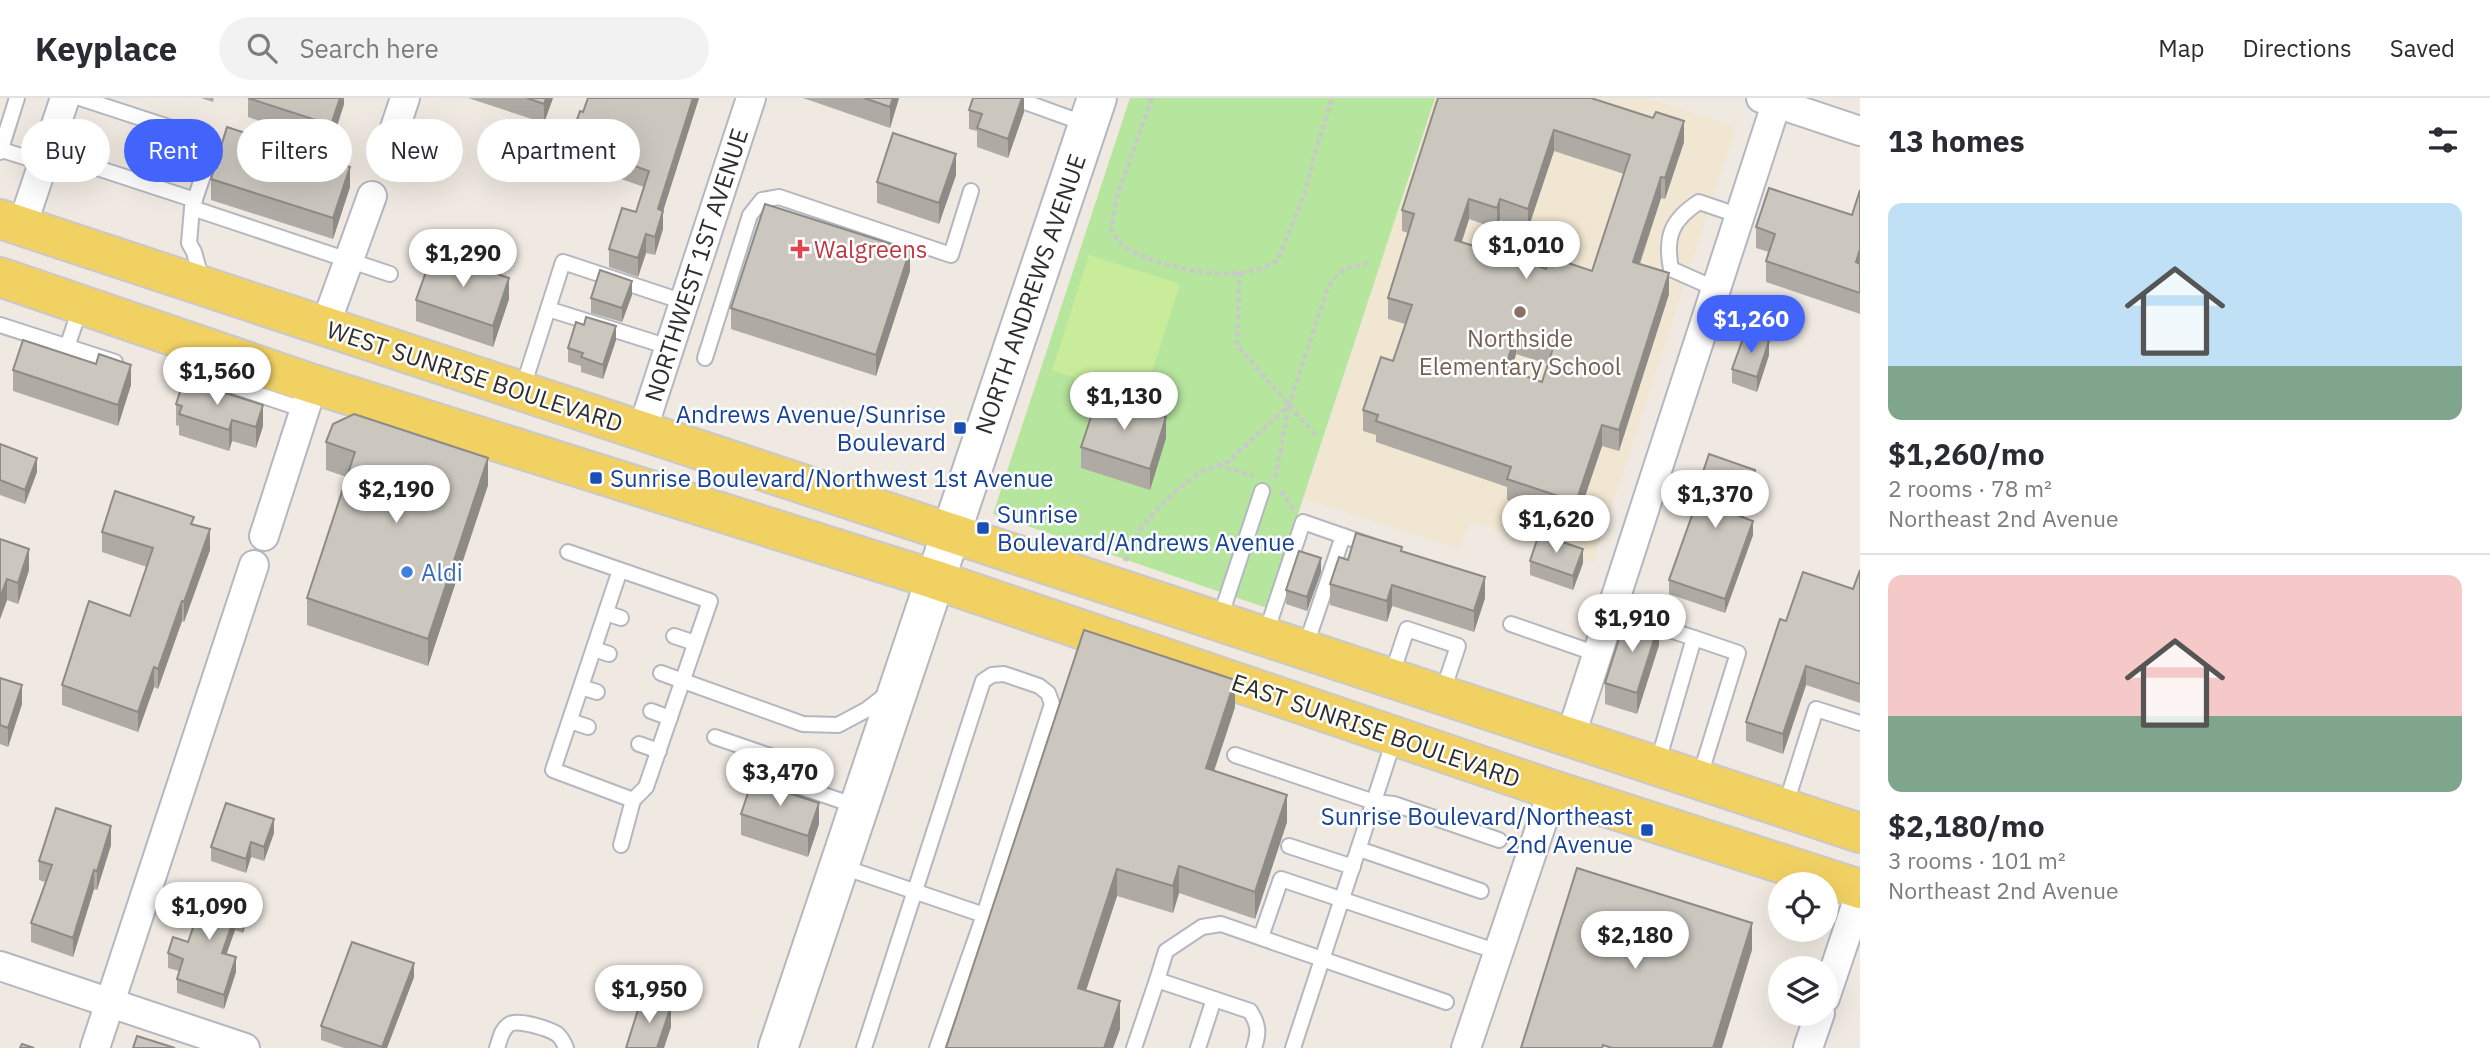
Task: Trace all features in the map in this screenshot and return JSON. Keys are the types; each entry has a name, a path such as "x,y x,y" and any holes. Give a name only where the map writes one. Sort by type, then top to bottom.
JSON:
{"main road":[{"name":"NORTH ANDREWS AVENUE","path":"778,1048 1092,111"},
{"name":"WEST SUNRISE BOULEVARD","path":"11,222 949,533"},
{"path":"1,281 81,304 217,350 309,397 933,579"},
{"path":"217,350 310,347 318,342 325,327"},
{"path":"949,533 1860,833"},
{"name":"EAST SUNRISE BOULEVARD","path":"933,579 1860,892"},
{"path":"1475,764 1540,758 1559,751 1570,738"},
{"path":"1553,790 1570,764 1584,759 1646,763"}],"street":[{"path":"58,119 65,98"},
{"path":"398,119 405,98"},
{"name":"NORTHWEST 1ST AVENUE","path":"642,431 751,98"},
{"path":"1570,738 1740,216 1772,100 1860,131"},
{"path":"11,222 33,182"},
{"path":"325,327 372,196"},
{"path":"264,536 309,397"},
{"path":"95,1048 254,565"},
{"path":"1466,1048 1553,790"},
{"path":"1838,959 1860,892"},
{"path":"0,966 244,1048"},
{"path":"1808,1048 1816,1026"}],"lane":[{"path":"18,98 1,151 21,157"},
{"path":"80,98 205,139 210,155 193,204 189,243 203,286"},
{"path":"1014,98 1092,111"},
{"path":"110,173 347,261 390,274"},
{"path":"705,358 750,215 762,201 779,197 951,255 971,191"},
{"path":"1716,289 1671,269 1667,249 1672,229 1685,211 1699,202 1740,216"},
{"path":"522,391 563,262 684,302"},
{"path":"67,347 81,304"},
{"path":"548,309 669,347"},
{"path":"0,325 120,364"},
{"path":"1219,622 1268,487"},
{"path":"1264,637 1303,522 1381,548"},
{"path":"1304,650 1343,536"},
{"path":"568,552 710,601 646,787 633,800 621,845"},
{"path":"620,570 553,770 633,800"},
{"path":"1611,611 1738,653 1699,780"},
{"path":"606,613 621,618"},
{"path":"1511,624 1597,654"},
{"path":"1390,679 1407,629 1458,646 1441,695"},
{"path":"674,636 695,643"},
{"path":"1646,763 1695,638"},
{"path":"594,649 608,654"},
{"path":"661,673 803,724 838,725 866,710 898,686"},
{"path":"864,1048 983,681 992,675 1004,674 1039,686 1048,693 1052,704 984,915 937,1048"},
{"path":"581,687 597,692"},
{"path":"1785,808 1816,709 1860,723"},
{"path":"651,711 670,718"},
{"path":"570,721 588,727"},
{"path":"1293,1048 1395,736"},
{"path":"715,737 779,759 795,785 858,806"},
{"path":"639,744 659,751"},
{"path":"1236,755 1374,802 1394,804 1499,840"},
{"path":"1289,846 1353,867"},
{"path":"1359,849 1482,891"},
{"path":"838,866 984,915"},
{"path":"1261,937 1280,880 1498,952"},
{"path":"1134,1048 1166,951 1202,927 1221,924 1446,1002"},
{"path":"1157,980 1250,1012 1257,1022 1259,1035 1255,1048"},
{"path":"1198,1048 1214,999"},
{"path":"497,1048 503,1030 510,1024 520,1022 556,1033 564,1041 566,1048"}],"path":[{"path":"1152,98 1117,196 1111,228 1118,241 1136,254 1181,269 1208,274 1266,268 1277,261 1305,192 1312,160 1332,98"},
{"path":"1268,487 1289,405 1328,287 1338,274 1351,266 1371,263"},
{"path":"1240,272 1237,345 1316,436"},
{"path":"1124,562 1140,530 1180,487 1201,472 1229,461 1289,405"}],"shaded area":[{"name":"Northside Elementary School","path":"1435,98 1648,98 1736,127 1593,563 1470,521 1459,549 1304,498"}],"green space":[{"path":"1130,98 1435,98 1267,608 993,514"},
{"path":"1089,255 1180,284 1143,400 1052,370"}],"building":[{"path":"248,98 340,98 333,119 313,119"},
{"path":"527,98 546,98 544,104"},
{"path":"588,98 693,98 658,209 663,211 655,237 646,234 638,258 609,249 622,208 636,212 649,171 640,168 640,119 577,119 580,111 583,112"},
{"path":"864,98 893,98 890,107"},
{"path":"973,98 1022,98 1008,139 977,128 982,114 969,110"},
{"path":"1438,98 1591,98 1653,118 1656,112 1684,121 1665,178 1661,177 1633,262 1669,273 1619,430 1602,425 1576,502 1507,479 1511,467 1376,421 1378,415 1363,410 1381,357 1393,361 1412,305 1388,298 1414,214 1402,210","holes":["1554,130 1630,155 1592,271 1550,257 1546,269 1455,240 1469,199 1497,208 1500,199 1528,209","1516,333 1554,345 1542,382 1505,369"]},
{"path":"227,127 237,130 237,182 345,182 333,218 220,182 223,182 223,140"},
{"path":"893,133 956,154 939,203 877,182"},
{"path":"1769,188 1852,215 1860,190 1860,249 1856,262 1860,264 1860,293 1766,261 1775,234 1756,227"},
{"name":"Walgreens","path":"765,204 910,250 876,355 731,308"},
{"path":"433,252 509,278 493,326 416,300"},
{"path":"600,270 632,281 622,308 591,298"},
{"path":"586,317 616,326 603,365 581,357 583,353 568,348 576,322 584,325"},
{"path":"1745,333 1769,341 1757,377 1732,369"},
{"path":"23,340 96,364 99,354 131,365 118,405 13,370"},
{"path":"184,380 263,405 256,427 232,420 229,430 179,414 182,406 176,404"},
{"path":"1098,396 1166,417 1150,469 1081,447"},
{"path":"354,414 488,458 428,639 307,598 355,452 326,442 333,424"},
{"path":"0,444 37,458 25,490 0,480"},
{"path":"1709,454 1755,470 1739,516 1753,521 1725,599 1669,580 1705,479 1701,478"},
{"path":"115,491 194,517 191,524 210,529 158,669 154,667 138,712 62,685 89,601 130,616 153,548 102,532"},
{"path":"1356,533 1402,547 1401,551 1485,577 1474,611 1392,585 1387,601 1330,584 1339,557 1348,560"},
{"path":"1539,534 1583,549 1573,576 1530,561"},
{"path":"0,539 29,549 18,583 7,579 0,598"},
{"path":"1299,551 1321,558 1307,597 1286,590"},
{"path":"1860,570 1860,684 1806,666 1783,734 1746,722 1780,619 1786,621 1803,572 1853,589"},
{"path":"1627,614 1659,624 1637,693 1605,683"},
{"path":"1084,630 1235,680 1206,768 1287,795 1255,892 1179,866 1173,886 1117,869 1078,988 1120,1001 1104,1048 946,1048"},
{"path":"0,678 22,685 8,728 0,725"},
{"path":"752,781 819,803 808,836 741,814"},
{"path":"226,803 274,819 264,847 251,842 246,859 211,847"},
{"path":"56,808 111,826 73,938 31,923 52,865 39,861"},
{"path":"1577,868 1752,923 1713,1048 1612,1048 1603,1045 1602,1048 1521,1048"},
{"path":"199,886 248,903 243,918 235,916 222,953 236,957 224,995 177,979 183,959 168,953 173,937 188,942 201,905 193,903"},
{"path":"352,942 414,963 382,1047 321,1026"},
{"path":"642,997 671,1006 657,1048 626,1048"},
{"path":"137,1036 175,1048 133,1048"}],"place":[{"name":"Walgreens","path":"800,249"},
{"name":"Northside Elementary School","path":"1520,312"},
{"name":"Andrews Avenue/Sunrise Boulevard","path":"960,428"},
{"name":"Sunrise Boulevard/Northwest 1st Avenue","path":"596,478"},
{"name":"Sunrise Boulevard/Andrews Avenue","path":"983,528"},
{"name":"Aldi","path":"407,572"},
{"name":"Sunrise Boulevard/Northeast 2nd Avenue","path":"1647,830"}]}
